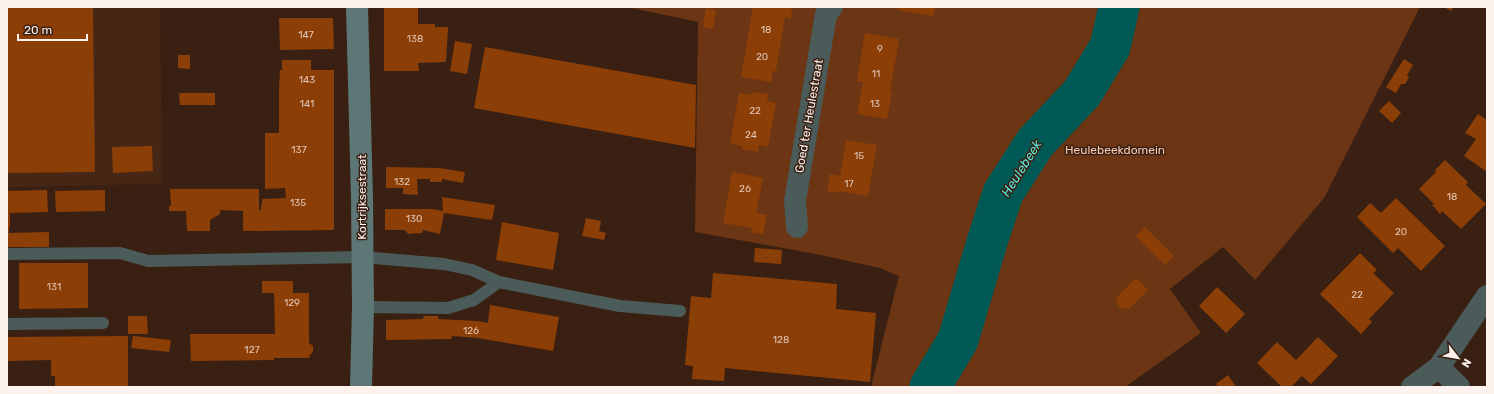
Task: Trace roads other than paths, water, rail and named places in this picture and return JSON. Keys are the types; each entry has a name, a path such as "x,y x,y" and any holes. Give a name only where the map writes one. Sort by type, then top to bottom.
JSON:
{"street":[{"name":"Kortrijksestraat","path":"358,7 363,307 361,387"},
{"name":"Goed ter Heulestraat","path":"796,227 795,201 826,14 832,7"},
{"path":"1412,387 1439,367 1487,296"},
{"path":"1439,367 1460,387"}],"lane":[{"path":"7,254 120,253 148,261 362,257 444,264 472,270 499,282 620,306 680,311"},
{"path":"363,307 448,308 474,300 499,282"},
{"path":"7,324 103,323"}],"waterway":[{"name":"Heulebeek","path":"930,387 958,340 1003,193 1035,143 1082,93 1110,47 1119,7"}],"park label":[{"name":"Heulebeekdomein","path":"1115,150"}]}
